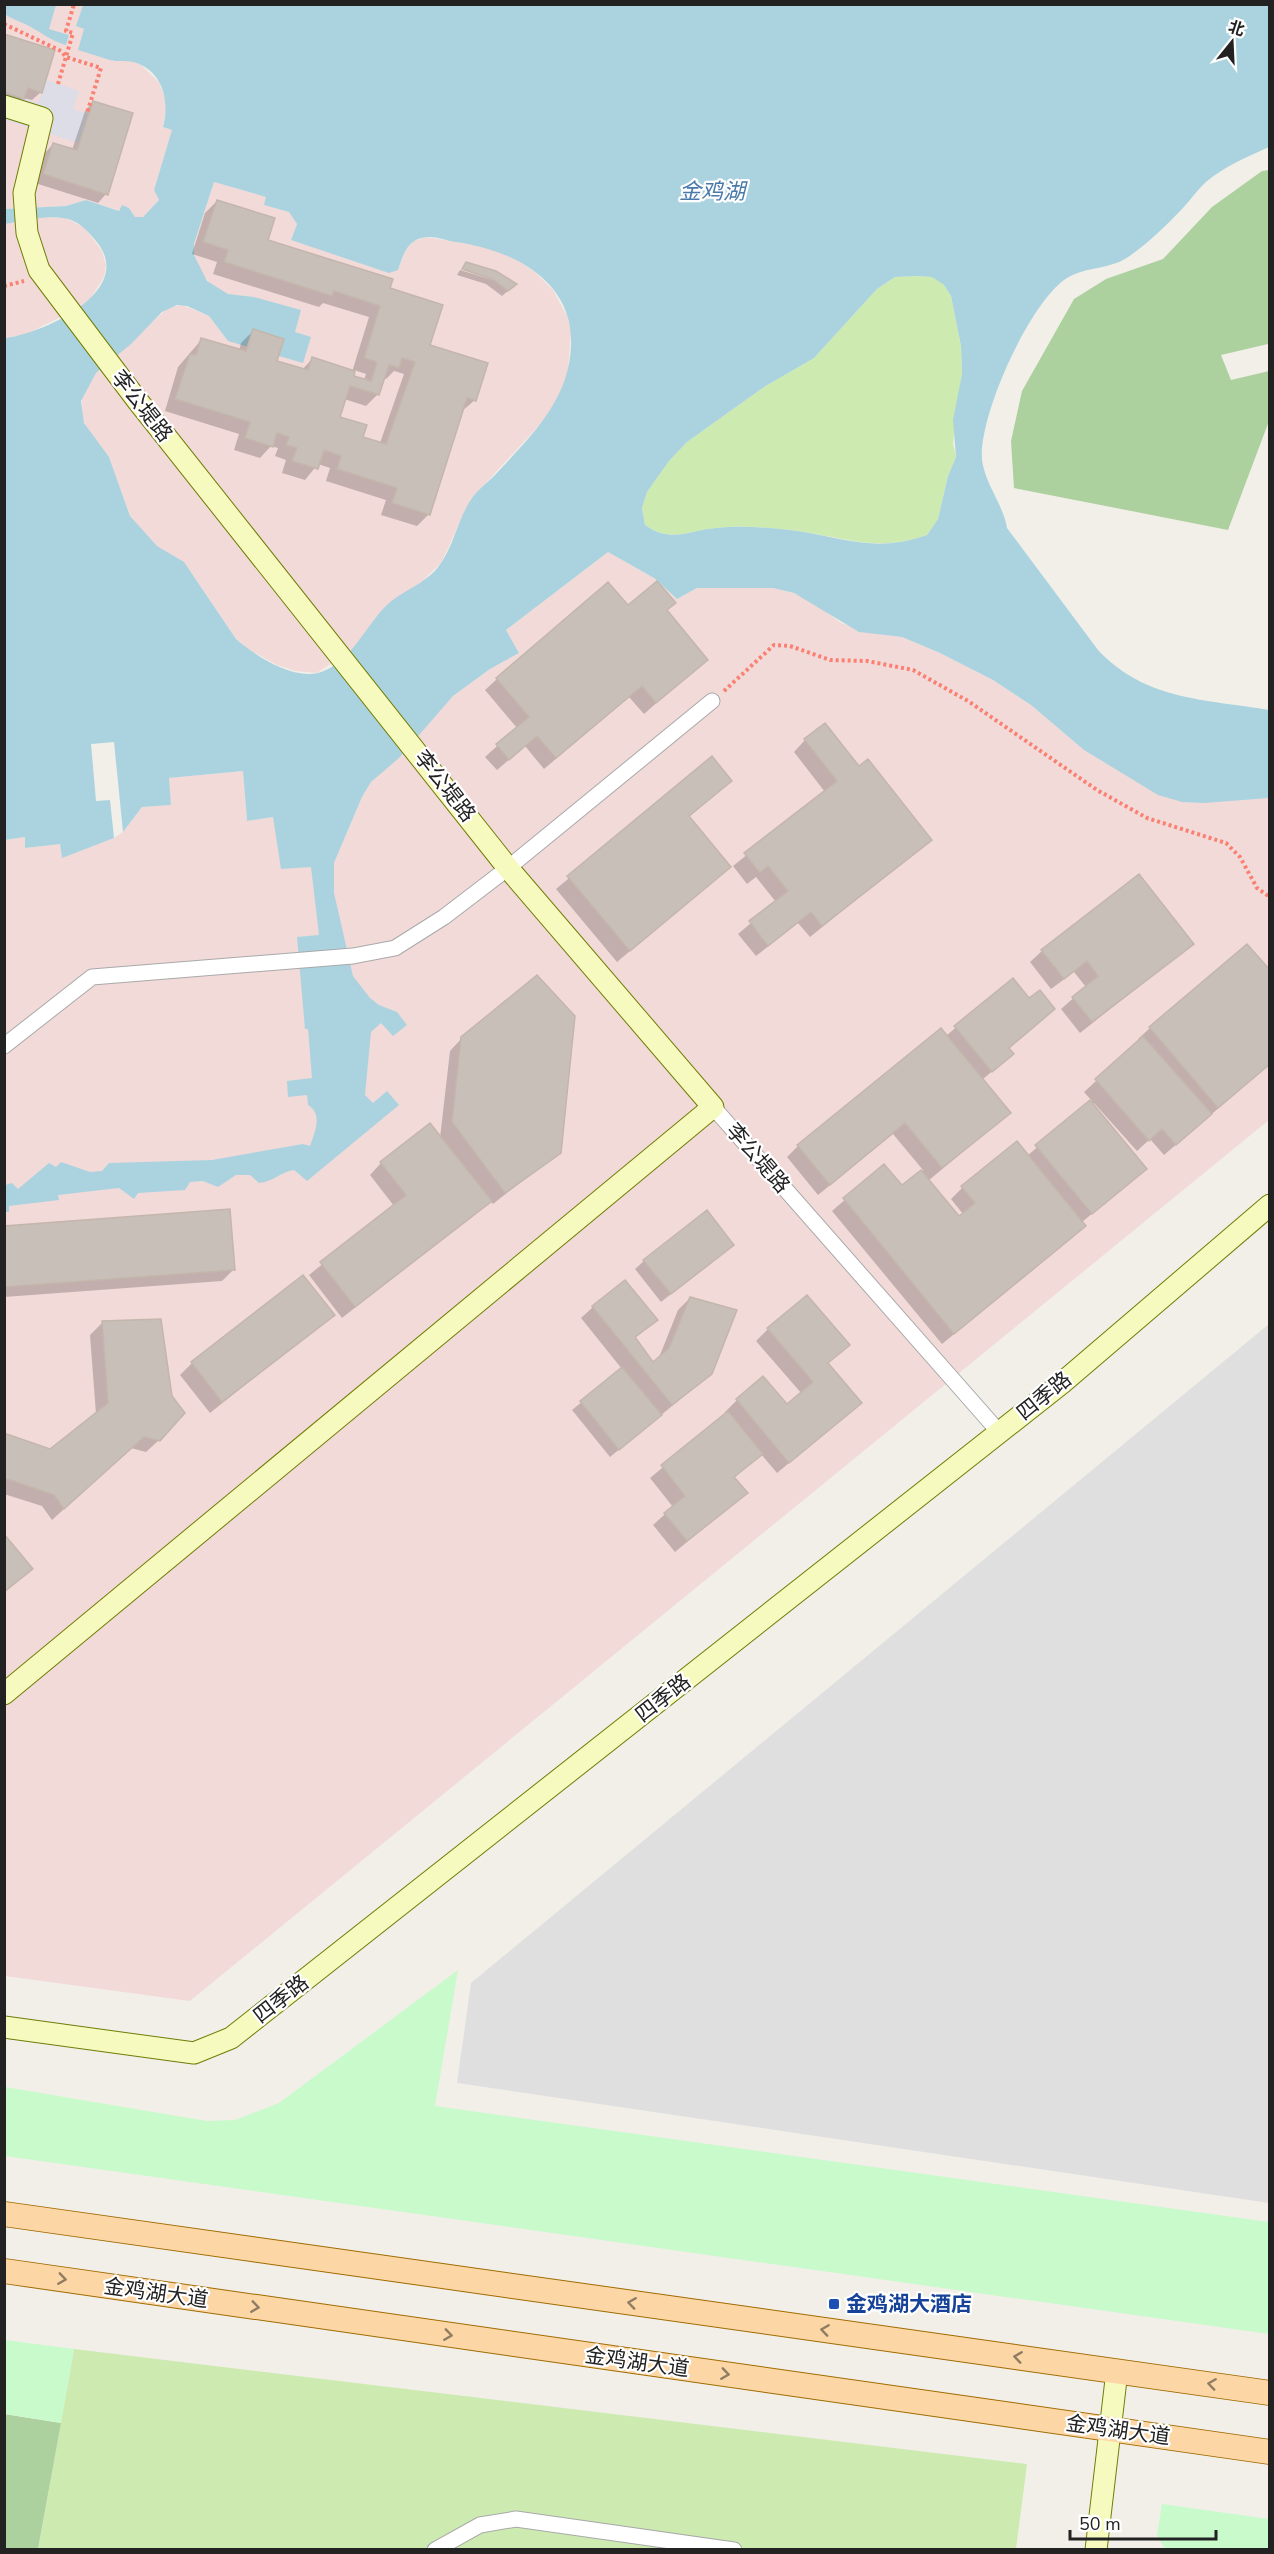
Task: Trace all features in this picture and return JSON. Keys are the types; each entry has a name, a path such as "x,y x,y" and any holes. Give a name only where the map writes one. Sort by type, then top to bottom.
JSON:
{"main road":[{"path":"4,2214 1269,2393"},
{"name":"金鸡湖大道","path":"4,2271 1269,2452"}],"street":[{"name":"李公堤路","path":"4,106 42,118 24,193 27,233 34,258 53,290 137,400 422,756 508,868 713,1107 999,1432"},
{"path":"4,1046 93,977 352,956 395,948 444,916 508,868 712,701"},
{"path":"4,1694 713,1107"},
{"name":"四季路","path":"4,2028 194,2054 231,2038 1062,1383 1269,1205"},
{"path":"1096,2550 1117,2371"},
{"path":"435,2550 480,2525 516,2519 734,2550"}],"path":[{"path":"58,84 73,33 66,31 74,4"},
{"path":"4,24 61,51 66,57 101,68 87,113"},
{"path":"712,701 774,645 790,646 830,660 867,661 913,670 968,701 1097,790 1147,818 1226,843 1240,857 1257,888 1269,897"}],"shaded area":[{"path":"4,5 83,5 77,26 84,29 113,61 131,61 141,65 159,82 167,103 163,127 173,130 154,190 159,200 143,217 135,217 129,208 122,206 120,211 86,200 66,206 5,209"},
{"path":"46,80 79,91 73,109 89,114 79,143 5,120 5,92 38,103"},
{"path":"214,182 267,197 265,205 289,212 297,224 291,240 398,270 406,249 414,241 426,237 488,247 508,254 535,272 553,290 567,316 571,331 568,371 561,393 545,419 471,499 441,563 353,649 317,673 295,671 277,665 248,649 236,639 192,574 150,541 130,516 109,457 87,430 82,416 82,395 96,373 168,308 182,305 209,316 228,341 295,332 254,297 234,296 221,291 212,286 202,274 194,255 194,244"},
{"path":"40,217 66,218 85,228 102,251 106,265 104,277 90,299 79,308 26,334 5,338 5,224"},
{"path":"608,552 654,578 677,599 697,588 773,588 793,593 817,605 841,623 877,634 902,637 993,680 1031,705 1084,750 1107,764 1269,798 1269,1120 190,2001 5,1976 5,840 25,837 26,848 60,843 62,857 114,838 123,832 142,807 171,805 168,778 243,771 247,821 273,817 334,863 362,797 371,782 453,696 490,669 519,653 506,630"},
{"path":"1269,1324 1269,2203 457,2083 471,1983"}],"green space":[{"path":"1269,170 1268,344 1221,355 1231,380 1269,371 1269,421 1228,530 1014,488 1011,441 1022,391 1074,299 1106,279 1163,259 1212,207 1262,171"},
{"path":"895,277 933,277 944,285 951,296 961,346 962,375 953,443 956,457 948,476 938,519 927,535 894,543 879,543 749,527 706,529 672,535 655,531 645,525 642,508 647,492 669,461 687,442 764,387 814,358 877,289"},
{"path":"458,1970 435,2106 1269,2222 1269,2334 5,2156 5,2087 207,2121 235,2120 279,2103"},
{"path":"5,2340 74,2349 61,2423 5,2414"},
{"path":"74,2349 1027,2464 1016,2549 38,2550"},
{"path":"4,2414 61,2423 38,2549 5,2549"},
{"path":"1162,2504 1269,2519 1269,2549 1165,2549 1157,2535"}],"water":[{"path":"4,5 56,5 49,29 69,35 66,45 7,16"},
{"name":"金鸡湖","path":"83,5 1269,5 1269,147 1236,162 1213,176 1164,228 1124,260 1074,274 1053,291 1023,334 997,390 988,417 982,460 1007,528 1098,650 1117,667 1136,679 1178,695 1269,710 1269,798 1204,803 1182,802 1158,795 1084,750 1031,705 993,680 940,653 902,637 859,632 794,593 773,588 697,588 677,599 654,578 608,552 506,630 519,653 490,669 453,696 399,758 371,782 362,797 334,863 334,893 353,976 370,998 379,1005 397,1012 407,1025 393,1036 381,1023 371,1032 365,1095 373,1103 387,1091 399,1105 307,1181 294,1170 259,1183 250,1175 236,1175 218,1187 203,1181 190,1182 185,1190 138,1193 134,1199 119,1188 58,1195 59,1200 9,1206 9,1212 5,1212 5,1185 12,1183 18,1189 49,1163 56,1167 61,1162 90,1172 102,1171 109,1163 212,1160 303,1144 310,1146 317,1118 313,1109 308,1105 307,1095 288,1097 287,1081 312,1078 297,937 319,935 311,867 281,869 273,817 247,821 243,771 169,778 171,805 142,807 123,832 114,742 91,744 96,801 110,800 114,838 62,858 60,844 25,848 25,837 5,840 5,338 41,328 80,307 95,293 105,277 106,259 93,237 73,221 49,217 5,224 5,209 66,206 86,200 119,211 122,205 129,208 135,217 143,217 159,200 154,190 172,130 163,127 164,97 158,79 143,66 133,62 110,60 78,50 84,29 76,26","holes":["214,182 266,197 264,205 289,212 297,224 291,240 389,273 398,270 412,243 426,237 498,252 536,272 551,286 562,303 569,323 571,346 569,366 555,401 534,432 472,497 449,548 436,570 388,604 349,653 329,669 318,673 297,673 274,665 236,639 184,562 157,546 130,516 109,457 84,423 81,401 96,373 131,344 162,312 177,305 187,306 209,316 228,341 303,363 311,337 295,332 301,310 254,297 228,294 207,281 194,255 194,244","895,277 932,277 944,285 951,296 961,346 962,374 953,420 956,457 948,476 938,519 927,535 879,544 804,532 749,527 706,529 672,535 655,531 645,525 642,508 647,492 669,461 687,442 764,387 814,358 877,289"]}],"building":[{"path":"4,34 55,50 42,93 28,88 24,99 4,92"},
{"path":"93,101 133,113 108,195 43,174 53,143 77,150"},
{"path":"217,200 275,218 268,240 393,279 390,288 443,305 430,345 488,363 476,401 467,398 430,515 392,503 397,488 337,469 341,456 324,450 318,469 292,461 297,448 286,445 289,437 277,433 273,447 245,438 250,422 175,399 190,354 196,355 201,338 246,351 253,329 284,339 277,361 308,370 312,357 355,371 354,376 371,381 377,362 364,358 380,306 334,291 332,296 224,262 228,250 203,242","holes":["402,358 415,362 386,444 363,437 367,425 340,417 350,386 379,395 389,365 399,368"]},
{"path":"466,262 496,271 517,284 508,291 492,279 462,269"},
{"path":"657,581 676,603 667,610 708,660 656,703 642,686 556,758 537,736 509,760 496,744 529,717 496,678 608,582 628,605"},
{"path":"825,723 859,766 868,759 932,840 822,926 811,912 768,946 749,921 788,891 768,866 760,873 744,853 837,781 804,739"},
{"path":"712,756 732,781 689,816 731,867 630,951 567,876"},
{"path":"1139,874 1194,944 1092,1022 1072,997 1098,976 1087,961 1064,979 1041,950"},
{"path":"1247,944 1270,970 1270,1064 1218,1108 1149,1027"},
{"path":"537,975 575,1016 561,1153 505,1193 452,1122 461,1037"},
{"path":"1013,978 1029,998 1040,990 1055,1009 1009,1048 1014,1054 992,1072 954,1026"},
{"path":"941,1028 1011,1113 942,1168 905,1123 830,1185 797,1145"},
{"path":"1143,1036 1212,1114 1176,1145 1162,1129 1149,1141 1095,1079"},
{"path":"1090,1100 1147,1169 1092,1214 1035,1145"},
{"path":"430,1123 492,1201 355,1307 320,1262 406,1195 380,1162"},
{"path":"1017,1141 1086,1226 954,1334 843,1198 884,1164 902,1185 921,1170 959,1216 975,1203 961,1186"},
{"path":"230,1209 235,1270 4,1287 4,1226"},
{"path":"707,1210 734,1245 671,1294 643,1260"},
{"path":"303,1275 335,1315 222,1402 191,1362"},
{"path":"625,1280 658,1320 635,1337 653,1362 669,1348 690,1297 737,1310 712,1374 672,1405 592,1306"},
{"path":"807,1295 850,1345 828,1363 862,1403 789,1463 736,1399 763,1376 787,1404 813,1382 767,1328"},
{"path":"161,1319 172,1396 185,1413 160,1441 144,1437 64,1509 54,1495 4,1478 4,1433 50,1449 108,1403 102,1321"},
{"path":"622,1367 662,1415 619,1450 580,1401"},
{"path":"728,1411 763,1454 734,1477 748,1493 687,1541 664,1513 685,1496 661,1465"},
{"path":"4,1534 33,1569 4,1592"}],"place":[{"name":"金鸡湖大酒店","path":"834,2304"}]}
